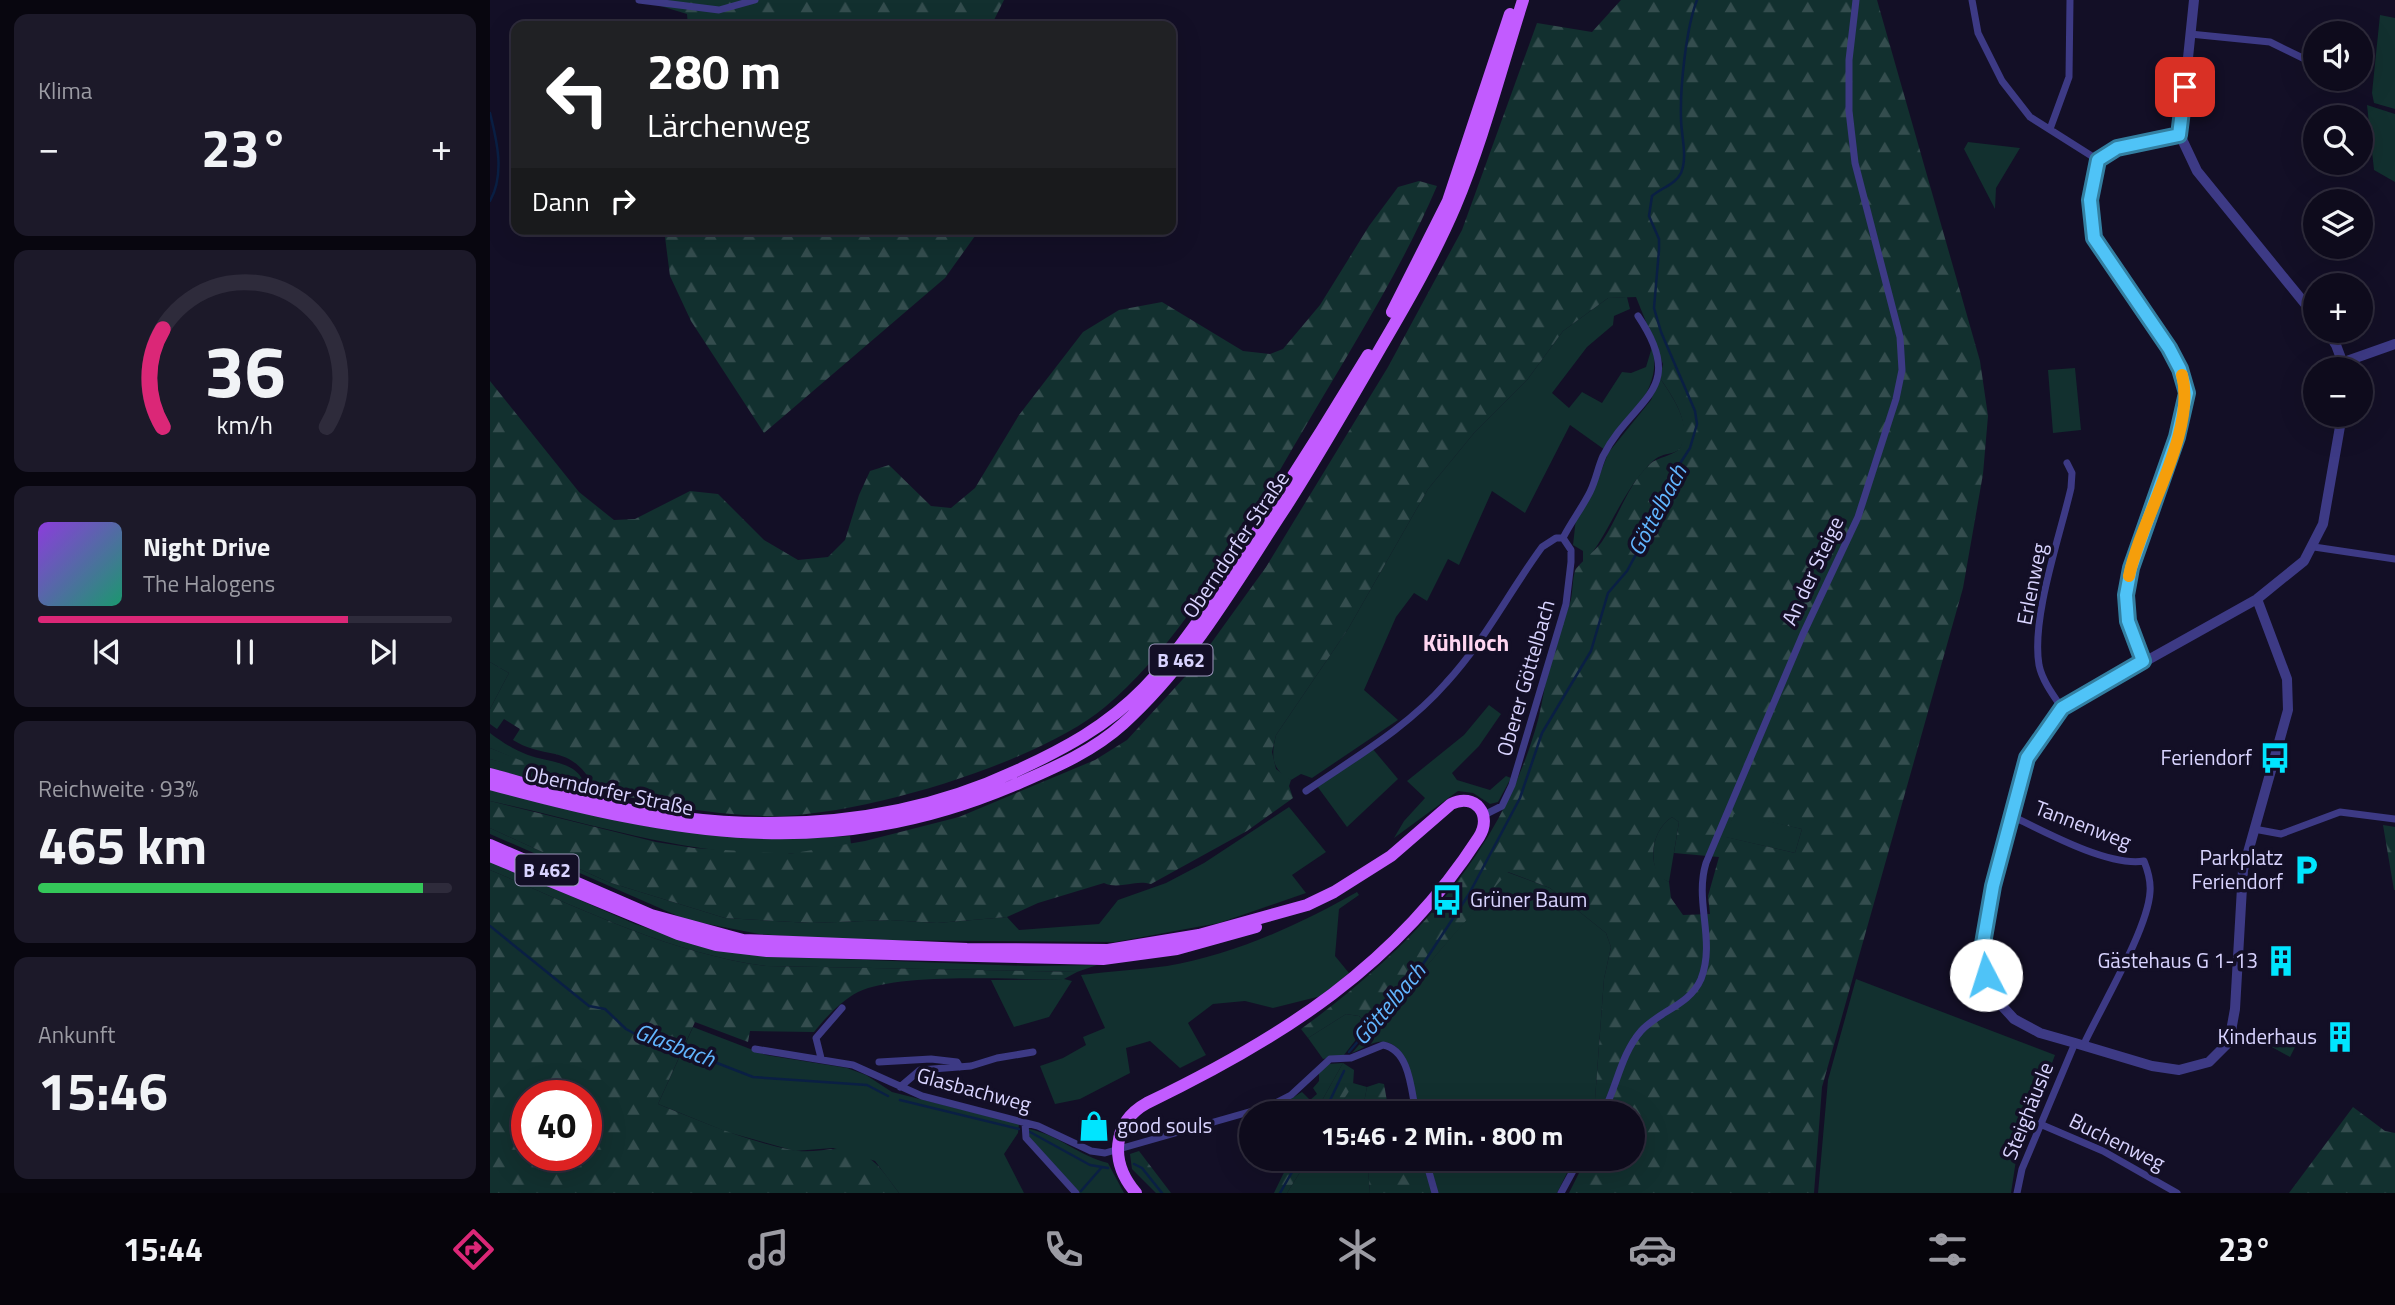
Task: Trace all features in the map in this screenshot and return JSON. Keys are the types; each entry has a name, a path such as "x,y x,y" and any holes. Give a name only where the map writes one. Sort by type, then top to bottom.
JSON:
{"main road":[{"name":"Oberndorfer Straße","path":"490,774 593,802 685,818 750,824 830,822 911,809 987,784 1084,738 1115,715 1145,687 1215,597 1331,415 1410,281 1456,178 1514,0"},
{"name":"Oberndorfer Straße","path":"490,784 615,817 695,830 759,833 835,831 918,818 959,807 1092,749 1130,717 1186,654 1341,418 1417,286 1451,216 1487,123 1523,0"},
{"name":"B 462","path":"490,856 678,934 716,945 767,951 1103,959 1198,944 1261,926 1334,892 1391,856 1456,802 1473,802 1484,815"},
{"path":"1136,1193 1126,1179 1117,1150 1121,1128 1140,1107 1281,1032 1376,961 1418,917 1453,873 1480,835 1485,822 1484,815"},
{"name":"B 462","path":"490,845 681,925 743,940 777,943 1007,950 1108,950 1176,940 1284,913"}],"street":[{"path":"639,0 719,10 755,0"},
{"name":"An der Steige","path":"1608,1101 1628,1050 1642,1030 1694,992 1700,979 1707,945 1702,904 1703,874 1802,634 1858,517 1890,420 1902,370 1900,337 1854,163 1849,111 1849,60 1856,0"},
{"path":"1972,0 1978,33 2002,80 2031,117 2098,160"},
{"path":"2050,129 2069,77 2070,0"},
{"path":"2194,0 2179,135 2197,171 2303,301"},
{"path":"2190,34 2270,41 2303,58"},
{"path":"2143,661 2128,621 2126,595 2131,568 2177,437 2187,393 2180,369 2169,348 2094,238 2090,200 2098,160 2117,148 2179,135"},
{"name":"Oberer Göttelbach","path":"1563,538 1590,493 1603,456 1641,409 1655,384 1660,364 1657,351 1638,316"},
{"path":"2365,357 2395,344"},
{"path":"2258,599 2287,679 2288,710 2253,829 2239,897 2235,1009 2229,1042 2209,1062 2179,1070 2152,1066 2040,1033 2014,1019 1992,994 1981,955 2010,815 2027,758 2062,708 2258,599 2304,561 2314,547 2328,501 2340,427"},
{"name":"Erlenweg","path":"2062,708 2039,665 2039,639 2042,612 2070,488 2072,473 2067,463"},
{"name":"Oberer Göttelbach","path":"1306,791 1409,720 1446,684 1476,648 1542,547 1556,538 1563,538"},
{"name":"Oberer Göttelbach","path":"1484,815 1502,806 1515,778 1566,604 1572,562 1570,550 1563,538"},
{"path":"2314,547 2395,559"},
{"path":"2253,829 2281,834 2340,812 2395,819"},
{"name":"Tannenweg","path":"2010,815 2125,862 2144,861"},
{"name":"Steighäusle","path":"2017,1193 2022,1169 2040,1124 2079,1045 2130,953 2150,894 2149,876 2144,861"},
{"path":"821,1058 816,1038 842,1008"},
{"path":"1280,1101 1291,1095 1330,1059 1351,1058 1382,1045 1396,1050 1404,1063 1413,1101"},
{"name":"Glasbachweg","path":"755,1049 853,1065 922,1096 1051,1130 1091,1151 1117,1150"},
{"path":"900,1087 920,1070 960,1067 1033,1052"},
{"path":"879,1062 931,1059 957,1062 960,1067"},
{"path":"1117,1150 1239,1115"},
{"path":"1025,1122 1026,1138 1076,1193"},
{"name":"Buchenweg","path":"2040,1124 2103,1152 2177,1193"},
{"path":"1429,1171 1435,1193"},
{"path":"1562,1193 1573,1171"}],"green space":[{"path":"641,0 1004,0 994,21 688,21 687,14"},
{"path":"1621,0 1877,0 1980,361 1988,416 1983,474 1963,588 1822,1087 1814,1193 1569,1193 1580,1171 1645,1171 1645,1101 1595,1101 1604,979 1611,947 1606,933 1550,888 1508,872 1373,1028 1359,1016 1346,1014 1308,1038 1301,1029 1379,966 1414,932 1447,895 1476,855 1501,813 1522,768 1538,720 1553,651 1570,603 1575,571 1603,540 1642,472 1653,462 1676,452 1681,446 1684,437 1682,419 1660,378 1663,364 1636,297 1608,298 1563,331 1527,380 1474,433 1428,489 1348,629 1276,735 1272,752 1276,769 1291,780 1289,786 1293,798 1247,831 1151,884 1104,883 1038,903 1007,917 937,923 890,920 811,923 725,918 608,882 490,828 490,801 656,842 694,848 789,854 865,841 959,817 1095,760 1127,740 1194,667 1266,567 1388,367 1462,230 1537,23 1592,32","holes":["1734,814 1802,829 1795,853 1726,837","1672,817 1679,822 1674,853 1719,857 1708,896 1710,914 1683,915 1671,898 1669,882 1656,869 1653,850 1659,831"]},
{"path":"2380,15 2395,18 2395,109 2374,103 2373,83"},
{"path":"2373,107 2395,114 2395,182 2374,170"},
{"path":"1968,142 2020,148 1996,188 1995,209 1964,149"},
{"path":"1419,181 1437,186 1407,250 1237,542 1162,649 1105,707 1074,728 1035,749 990,768 892,798 844,809 800,815 762,816 678,807 596,789 577,764 567,758 513,740 520,729 504,719 497,729 490,724 490,709 509,673 490,662 490,381 579,492 614,520 635,519 690,491 718,494 764,540 798,560 828,557 845,540 859,495 870,471 889,465 931,506 951,508 975,488 1019,415 1083,332 1119,310 1162,302 1243,351 1270,354 1283,349 1320,305 1369,226 1398,187"},
{"path":"976,235 945,278 764,433 691,321 670,276 665,237"},
{"path":"1627,297 1630,309 1614,316 1613,325 1587,347 1552,393 1569,408 1582,392 1602,403 1622,372 1631,373 1646,367 1652,347 1653,376 1633,415 1605,450 1570,425 1525,513 1492,491 1459,565 1448,559 1427,601 1414,593 1396,617 1364,690 1398,720 1312,778 1301,774 1291,780 1284,776 1274,761 1276,735 1348,629 1428,489 1474,433 1527,380 1563,331 1608,298"},
{"path":"2075,368 2081,430 2053,433 2048,370"},
{"path":"1660,378 1683,420 1684,438 1681,447 1650,463 1626,495 1600,542 1583,565 1583,551 1573,545 1576,518 1599,477 1608,453 1651,400"},
{"path":"490,662 509,673 490,709"},
{"path":"1489,705 1501,714 1479,746 1452,773 1457,780 1490,790 1506,776 1511,778 1498,802 1490,804 1473,793 1458,791 1394,838 1404,821 1425,798 1407,781 1464,735"},
{"path":"490,733 523,753 573,769 584,783 585,794 490,768 490,759 551,774 490,748"},
{"path":"490,748 551,774 548,776 490,759"},
{"path":"1372,748 1398,779 1347,827 1317,786"},
{"path":"490,789 581,813 668,829 756,838 850,836 851,844 787,854 711,850 637,836 490,801"},
{"path":"1289,807 1326,852 1292,875 1306,893 1219,923 1115,942 844,940 759,934 687,920 490,834 490,828 608,882 725,918 811,923 890,920 937,923 1007,917 1019,930 1099,924 1118,900 1166,883 1204,863"},
{"path":"1734,813 1802,829 1795,853 1725,837"},
{"path":"1672,817 1679,822 1669,882 1659,877 1653,853 1660,829"},
{"path":"2383,825 2395,827 2395,890 2394,890"},
{"path":"490,861 635,924 694,944 759,956 1027,966 1097,965 1077,972 766,966 730,960 659,940 591,914 490,870"},
{"path":"490,870 659,940 730,960 766,966 1077,972 1064,979 928,979 877,986 858,992 846,1000 814,1032 750,1031 748,1042 695,1022 658,1104 758,1142 800,1151 841,1149 857,1152 876,1164 899,1193 490,1193"},
{"path":"1507,872 1550,888 1606,933 1611,947 1604,979 1595,1101 1416,1101 1409,1068 1397,1048 1389,1043 1378,1042 1352,1053"},
{"path":"1357,892 1359,895 1339,909 1335,956 1349,973 1321,996 1273,1008 1245,1001 1213,1004 1188,1023 1206,1055 1180,1068 1150,1041 1126,1048 1130,1073 1080,1099 1055,1104 1040,1066 1063,1058 1086,1045 1083,1037 1105,1028 1081,975 1167,966 1216,954 1289,927"},
{"path":"1856,979 2055,1055 2016,1160 2011,1193 1818,1193 1828,1080"},
{"path":"991,980 1072,981 1049,1017 1014,1027"},
{"path":"1346,1014 1359,1016 1368,1024 1344,1055 1323,1059 1308,1038"},
{"path":"693,1027 766,1055 847,1068 866,1075 892,1092 1019,1124 1018,1133 1004,1154 1024,1193 899,1193 875,1161 833,1148 795,1151 727,1132 658,1104"},
{"path":"2276,1037 2295,1047 2290,1057 2270,1046"},
{"path":"1343,1063 1322,1101 1287,1101 1302,1092 1310,1100 1317,1094 1313,1088 1319,1081 1319,1072 1327,1064"},
{"path":"1343,1063 1354,1070 1353,1085 1343,1101 1322,1101"},
{"path":"1353,1083 1367,1087 1364,1101 1343,1101"},
{"path":"1384,1084 1387,1101 1364,1101 1367,1087"},
{"path":"2353,1107 2385,1131 2395,1133 2395,1193 2289,1193"},
{"path":"1029,1129 1108,1163 1124,1193 1080,1193 1029,1137"},
{"path":"1139,1151 1171,1193 1156,1193 1132,1169 1130,1154"},
{"path":"1285,1171 1301,1171 1287,1193 1274,1193"},
{"path":"1301,1171 1368,1171 1370,1193 1287,1193"},
{"path":"1368,1171 1426,1171 1433,1193 1370,1193"},
{"path":"1431,1171 1568,1171 1557,1193 1437,1193"}],"waterway":[{"name":"Göttelbach","path":"1349,1052 1423,964 1469,894 1520,798 1542,733 1591,651 1608,593 1627,571 1670,479 1690,448 1697,424 1695,411 1661,332 1654,308 1659,239 1649,216 1652,196 1676,180 1683,166 1683,75 1687,42 1697,0"},
{"name":"Glasbach","path":"490,113 497,146 498,169 495,191 490,201"},
{"name":"Glasbach","path":"490,926 589,1006 605,1009 626,1029 639,1036 660,1035 699,1056 753,1077 867,1085 888,1096"},
{"name":"Göttelbach","path":"1330,1101 1344,1071"},
{"name":"Glasbach","path":"900,1100 1019,1129"},
{"name":"Glasbach","path":"1030,1132 1090,1165 1108,1168"},
{"name":"Glasbach","path":"1134,1164 1142,1168 1162,1193"},
{"path":"1081,1191 1102,1167"},
{"name":"Göttelbach","path":"1280,1193 1293,1171"}],"slow traffic":[{"path":"2129,576 2177,437 2187,393 2182,375"}],"place":[{"name":"Feriendorf","path":"2275,758"},
{"name":"Parkplatz Feriendorf","path":"2306,870"},
{"name":"Grüner Baum","path":"1447,900"},
{"name":"Gästehaus G 1-13","path":"2281,961"},
{"name":"Kinderhaus","path":"2340,1037"},
{"name":"good souls","path":"1094,1126"}],"district":[{"name":"Kühlloch","path":"1466,643"}],"route":[{"path":"1986,975 1981,955 1993,886 2027,758 2062,708 2143,661 2128,621 2126,595 2131,568 2177,437 2187,393 2180,369 2169,348 2094,238 2090,200 2092,178 2098,160 2117,148 2142,140 2179,135 2185,87"}]}
